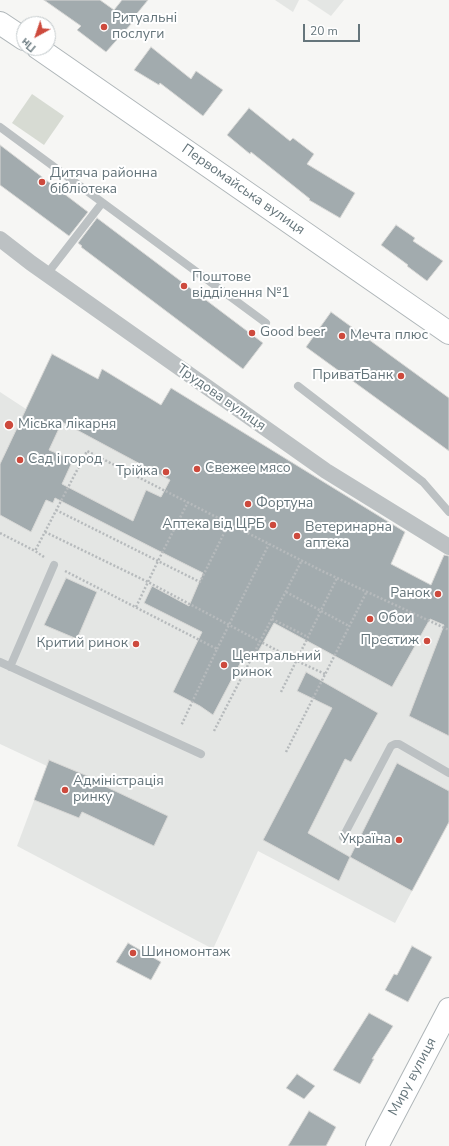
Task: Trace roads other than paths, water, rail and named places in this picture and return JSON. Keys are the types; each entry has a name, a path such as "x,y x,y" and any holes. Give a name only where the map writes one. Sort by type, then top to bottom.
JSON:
{"street":[{"path":"0,23 16,34"},
{"name":"Первомайська вулиця","path":"50,56 449,333"},
{"name":"Трудова вулиця","path":"0,239 47,274 326,471 449,547"},
{"name":"Миру вулиця","path":"377,1146 449,1009"}],"lane":[{"path":"0,127 266,323"},
{"path":"47,274 102,202"},
{"path":"298,386 423,482 449,512"},
{"path":"10,667 54,565"},
{"path":"0,662 201,754"},
{"path":"343,838 391,746 399,744 449,773"}],"place":[{"name":"Ритуальні послуги","path":"104,27"},
{"name":"Дитяча районна бібліотека","path":"42,182"},
{"name":"Поштове відділення №1","path":"184,286"},
{"name":"Good beer","path":"252,333"},
{"name":"Мечта плюс","path":"342,336"},
{"name":"ПриватБанк","path":"401,376"},
{"name":"Міська лікарня","path":"9,425"},
{"name":"Сад і город","path":"20,460"},
{"name":"Свежее мясо","path":"197,469"},
{"name":"Трійка","path":"166,472"},
{"name":"Фортуна","path":"248,504"},
{"name":"Аптека від ЦРБ","path":"273,525"},
{"name":"Ветеринарна аптека","path":"297,536"},
{"name":"Ранок","path":"438,594"},
{"name":"Обои","path":"370,619"},
{"name":"Престиж","path":"427,641"},
{"name":"Критий ринок","path":"136,644"},
{"name":"Центральний ринок","path":"224,665"},
{"name":"Адміністрація ринку","path":"65,790"},
{"name":"Україна","path":"399,840"},
{"name":"Шиномонтаж","path":"133,953"}]}
